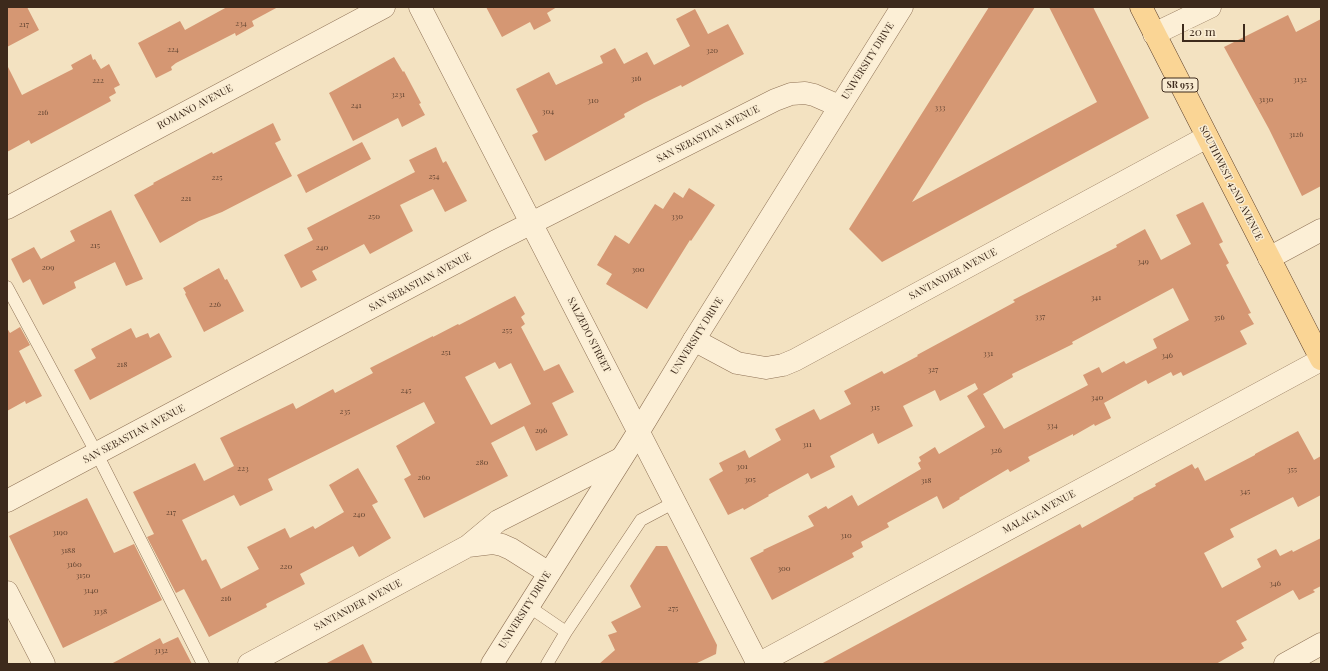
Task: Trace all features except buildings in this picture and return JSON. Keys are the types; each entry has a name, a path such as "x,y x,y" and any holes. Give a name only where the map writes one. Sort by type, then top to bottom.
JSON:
{"main road":[{"name":"SOUTHWEST 42ND AVENUE","path":"1141,7 1206,137 1321,359"}],"street":[{"name":"ROMANO AVENUE","path":"7,208 384,7"},
{"name":"SALZEDO STREET","path":"420,7 758,664"},
{"name":"UNIVERSITY DRIVE","path":"492,664 639,431 839,106 902,7"},
{"path":"1154,34 1210,7"},
{"name":"SAN SEBASTIAN AVENUE","path":"7,501 489,245 775,100 790,94 805,93 814,95 839,106"},
{"name":"SANTANDER AVENUE","path":"694,340 737,363 766,368 783,365 1206,137"},
{"path":"1270,258 1321,230"},
{"name":"MALAGA AVENUE","path":"758,664 1321,359"},
{"name":"SANTANDER AVENUE","path":"249,664 468,546 498,521 620,459"},
{"name":"SANTANDER AVENUE","path":"468,546 493,543 502,545 549,573"},
{"path":"7,592 44,664"},
{"path":"1285,664 1321,644"}],"lane":[{"path":"7,287 97,454 203,664"},
{"path":"547,664 566,632 641,520 675,502"},
{"path":"528,606 566,632"}]}
